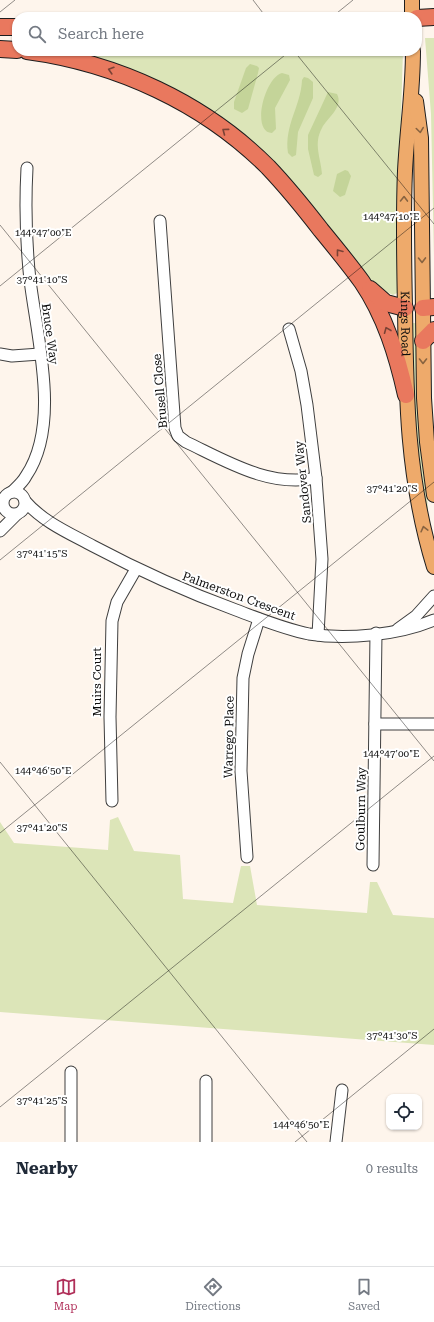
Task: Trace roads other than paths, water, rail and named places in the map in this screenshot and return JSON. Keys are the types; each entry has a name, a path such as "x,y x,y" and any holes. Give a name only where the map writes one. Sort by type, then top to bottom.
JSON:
{"highway":[{"path":"422,18 434,17"},
{"path":"0,27 12,27"},
{"path":"0,49 12,50"},
{"path":"56,56 79,60 117,72 176,99 208,118 256,155 287,187 362,283 388,332 398,362 406,394"},
{"path":"362,283 386,303 405,308"}],"main road":[{"path":"412,0 412,12"},
{"name":"Kings Road","path":"413,56 413,77 405,173 406,394 412,470 421,518 434,567"},
{"name":"Kings Road","path":"413,77 421,138 428,307 426,431 434,495"},
{"path":"405,308 428,307"}],"street":[{"name":"Bruce Way","path":"24,500 26,476 36,456 41,434 46,394 26,235 27,168"},
{"name":"Brusell Close","path":"160,221 175,428 178,436 186,442 251,471 281,479 297,480 316,478"},
{"name":"Sandover Way","path":"290,329 306,398 316,478 322,558 318,635"},
{"path":"0,354 12,356 40,354"},
{"name":"Bruce Way","path":"7,492 26,476"},
{"path":"7,492 20,494 24,500 24,508 0,530 2,505 7,492"},
{"name":"Palmerston Crescent","path":"24,500 49,522"},
{"path":"2,505 9,513 18,513"},
{"name":"Palmerston Crescent","path":"18,513 49,522 136,569 259,619 292,630 318,635 376,634 417,626 434,620"},
{"name":"Muirs Court","path":"112,801 110,717 112,621 117,602 136,569"},
{"path":"396,631 416,616 434,596"},
{"name":"Warrego Place","path":"247,856 240,770 243,678 248,654 259,619"},
{"name":"Goulburn Way","path":"373,865 376,634"},
{"path":"375,724 434,724"},
{"path":"71,1072 72,1142"},
{"path":"206,1081 206,1142"},
{"path":"336,1142 342,1090"}]}
